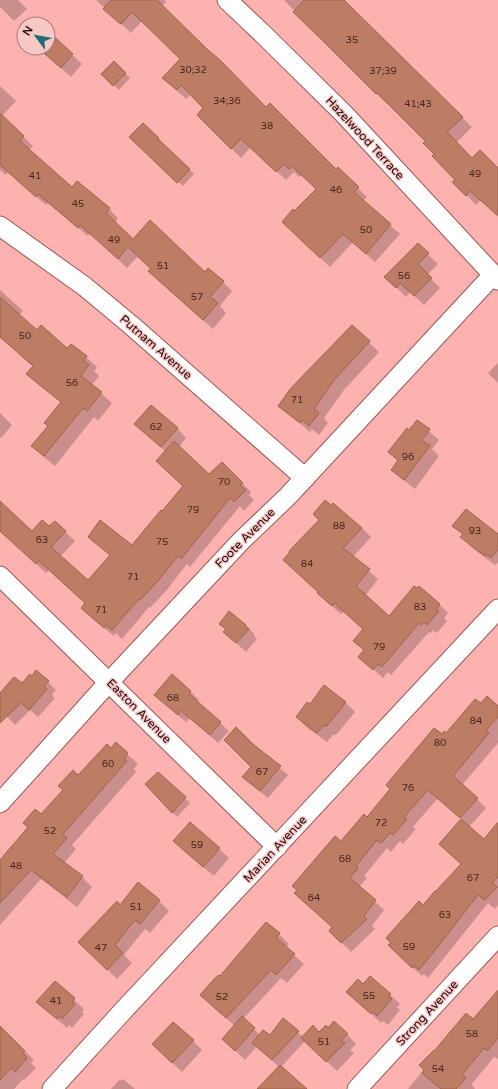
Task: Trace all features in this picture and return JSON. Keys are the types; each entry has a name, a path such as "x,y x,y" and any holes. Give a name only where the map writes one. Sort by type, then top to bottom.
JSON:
{"street":[{"name":"Hazelwood Terrace","path":"227,0 345,115 495,278"},
{"name":"Putnam Avenue","path":"0,226 96,296 175,363 305,478"},
{"name":"Foote Avenue","path":"0,803 109,682 241,541 305,478 495,278"},
{"name":"Easton Avenue","path":"0,576 277,847"},
{"name":"Marian Avenue","path":"52,1089 127,1006 498,609"},
{"name":"Strong Avenue","path":"357,1089 498,936"}],"building":[{"path":"111,0 157,0 220,60 266,107 270,103 336,169 338,167 359,187 354,192 391,224 366,254 343,234 320,258 282,222 293,209 294,211 316,189 292,166 289,169 284,164 276,172 241,139 231,149 197,115 203,108 181,85 177,90 162,78 180,59 132,12 121,24 118,22 103,9"},
{"path":"304,0 344,0 463,117 447,132 472,158 480,150 498,168 498,216 470,191 466,196 452,182 455,180 432,156 434,154 423,143 425,141 293,12"},
{"path":"56,38 73,54 61,68 47,56 56,56"},
{"path":"114,61 126,73 113,86 101,74"},
{"path":"0,113 24,136 20,141 72,187 77,181 110,208 106,213 133,239 150,220 205,272 208,268 224,281 210,297 218,303 203,320 148,271 151,269 128,247 118,259 80,225 78,228 38,194 36,197 0,165"},
{"path":"143,123 190,169 177,183 129,137"},
{"path":"418,243 429,253 418,264 432,278 414,296 400,283 396,288 384,277"},
{"path":"0,297 37,330 41,325 67,348 71,344 87,356 84,361 89,365 81,376 102,392 87,411 83,408 44,456 31,446 48,426 44,423 61,402 26,374 33,366 0,337"},
{"path":"352,325 370,341 334,380 314,409 319,413 309,426 302,420 300,423 278,406 291,388"},
{"path":"151,405 178,428 161,447 134,424"},
{"path":"417,420 430,429 422,440 430,446 404,480 391,470 398,460 388,452 407,428 409,430"},
{"path":"174,441 209,474 222,462 243,483 240,485 246,490 234,502 230,498 181,559 178,556 157,582 140,600 139,599 112,630 106,625 104,628 81,608 85,603 39,561 36,564 0,531 0,501 32,531 42,520 49,526 55,521 66,531 51,547 88,580 110,555 88,537 100,520 132,545 183,486 156,461"},
{"path":"325,500 331,505 333,503 362,528 343,548 370,569 356,586 389,616 414,586 417,588 419,586 440,604 436,609 439,611 427,625 424,622 421,625 419,623 382,667 378,664 373,670 358,657 364,650 353,641 363,629 334,603 332,606 283,560 290,552 289,551 319,520 313,514"},
{"path":"466,509 498,534 498,550 491,558 486,554 485,556 460,537 463,534 452,526"},
{"path":"229,611 249,629 236,643 223,632 226,629 219,624"},
{"path":"36,670 49,681 44,686 47,689 29,710 21,703 0,723 0,693 14,677 22,683 30,674 32,676"},
{"path":"172,674 191,691 189,694 221,722 210,735 181,711 178,715 154,695"},
{"path":"324,685 346,702 326,727 324,725 317,733 296,717 307,702 310,704"},
{"path":"487,696 498,706 498,717 486,730 489,733 453,776 478,798 460,818 428,790 404,817 407,819 393,835 390,833 381,843 377,840 356,866 358,868 350,878 376,900 364,916 367,919 341,943 329,931 332,927 294,893 297,890 292,886 335,836 341,841 364,814 367,817 390,789 386,785 434,728 442,734 444,731 446,733 475,699 481,703"},
{"path":"236,727 254,745 281,766 260,791 242,777 251,767 224,740"},
{"path":"116,742 128,753 124,759 127,761 63,834 67,838 53,854 83,876 67,897 31,870 0,903 0,860 28,827 23,823 35,809 41,814 63,790 58,786 73,770 78,775 107,744 111,748"},
{"path":"158,772 186,797 172,813 145,784"},
{"path":"461,819 484,839 498,822 498,877 492,883 497,887 485,900 478,895 419,970 414,966 412,968 388,945 391,943 386,938 419,901 423,905 461,864 439,844"},
{"path":"190,822 220,848 203,867 173,841"},
{"path":"138,882 160,900 140,924 135,920 115,945 123,953 107,970 78,942 117,901 120,905"},
{"path":"266,922 280,933 276,938 295,954 276,975 271,970 226,1018 200,995 216,977 219,975 220,976"},
{"path":"370,976 391,994 388,996 392,999 377,1016 373,1012 371,1014 346,992 358,979 363,984"},
{"path":"55,981 75,998 72,1002 75,1004 62,1019 59,1016 57,1019 36,1002"},
{"path":"498,990 498,1038 487,1051 484,1048 462,1075 466,1078 456,1089 441,1089 422,1073 424,1070 419,1065 435,1050 466,1013 473,1019"},
{"path":"242,1016 255,1028 235,1051 222,1039"},
{"path":"283,1018 299,1031 272,1060 252,1043 263,1030 270,1035"},
{"path":"334,1021 348,1034 341,1040 345,1043 326,1062 301,1038 313,1025 319,1032 326,1025 328,1028"},
{"path":"173,1022 194,1040 172,1063 152,1044"},
{"path":"0,1026 25,1051 23,1053 27,1058 15,1072 11,1068 0,1080"},
{"path":"280,1065 307,1089 257,1089"}]}
